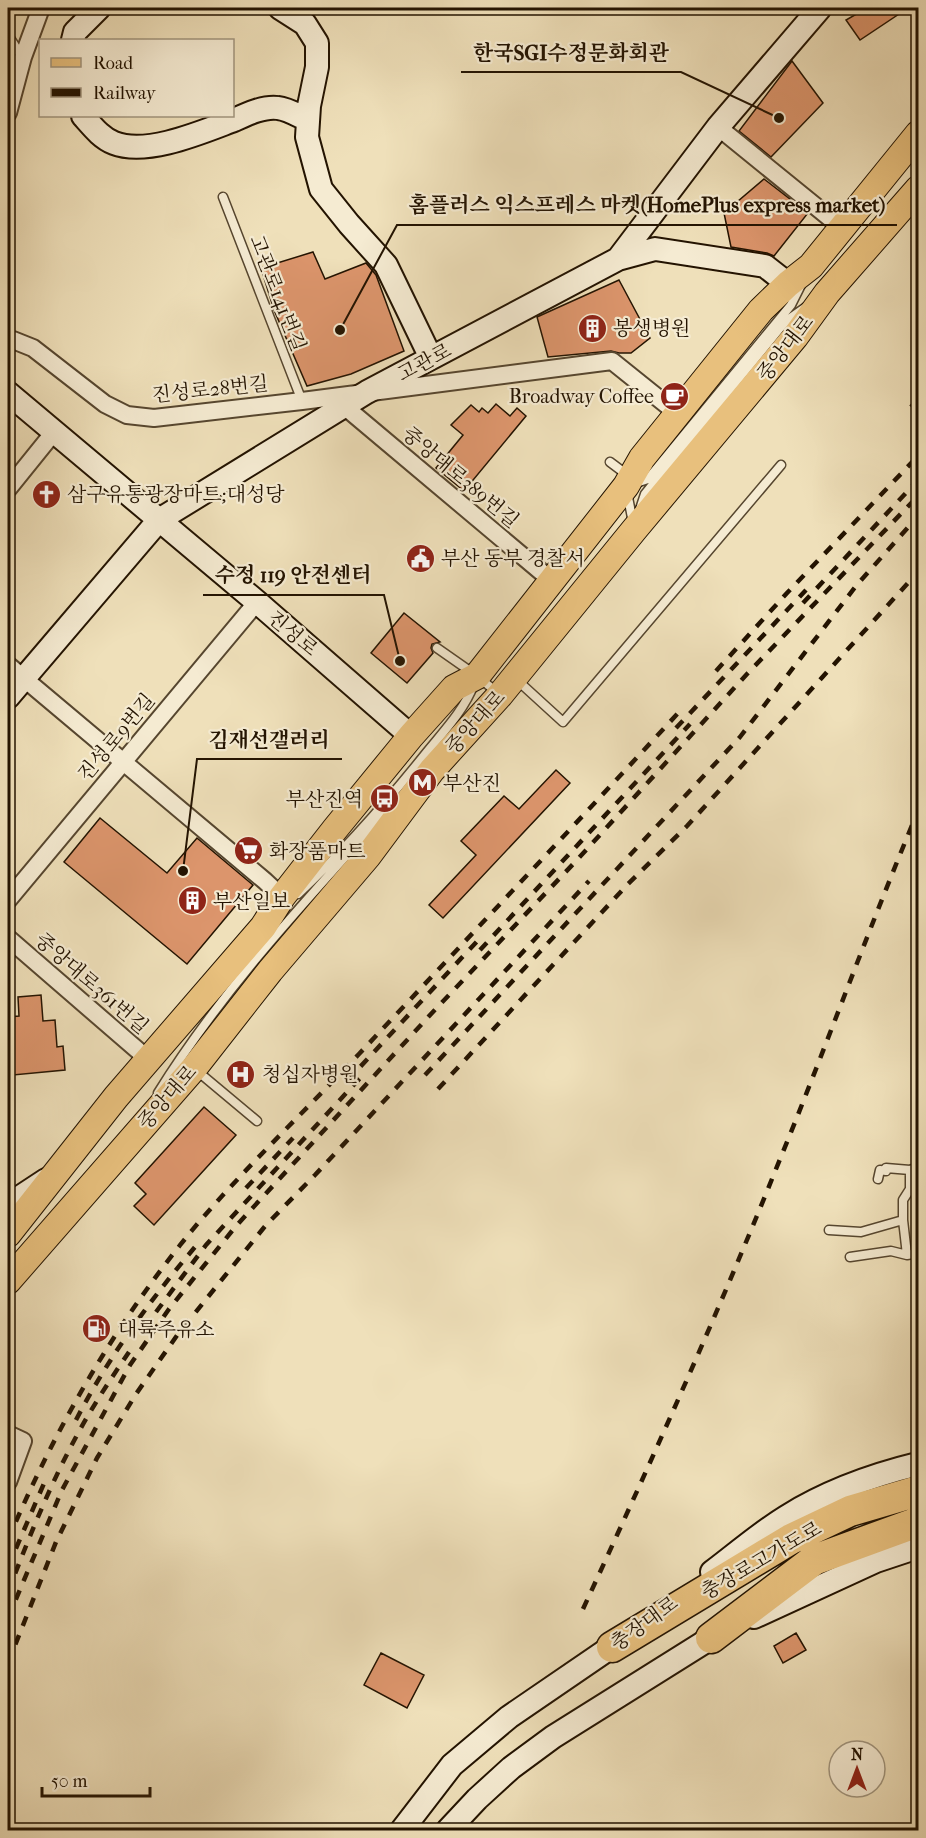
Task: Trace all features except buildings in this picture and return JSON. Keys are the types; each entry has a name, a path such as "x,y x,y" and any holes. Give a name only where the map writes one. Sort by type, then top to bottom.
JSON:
{"highway":[{"name":"충장로고가도로","path":"711,1638 814,1560 918,1498"},
{"name":"충장로고가도로","path":"612,1647 791,1539 850,1511 918,1498"}],"main road":[{"name":"중앙대로","path":"8,1234 116,1097 263,927 282,897 411,736 454,688 477,676 626,486 642,458 761,310 811,266 918,134"},
{"name":"중앙대로","path":"8,1281 194,1068 270,971 368,856 432,770 507,686 795,337 827,293 918,189"}],"street":[{"path":"8,113 23,57 40,8"},
{"path":"73,39 75,32 99,8"},
{"path":"280,8 305,24 317,43 317,67 307,137 321,189 386,265 431,358"},
{"name":"고관로","path":"8,697 15,672 159,520 367,392 618,259 718,128 820,8"},
{"path":"84,117 95,130 113,143 135,147 172,141 257,111 279,108 308,120"},
{"path":"718,128 841,227"},
{"name":"중앙대로","path":"618,259 655,249 765,266 788,284"},
{"name":"진성로28번길","path":"8,340 33,348 105,404 127,415 154,418 612,362 678,414"},
{"name":"진성로","path":"8,393 257,602 411,736"},
{"name":"중앙대로389번길","path":"344,406 551,580"},
{"path":"8,489 54,432"},
{"name":"진성로9번길","path":"8,900 257,602"},
{"path":"15,672 282,897"},
{"name":"중앙대로361번길","path":"8,938 149,1060"},
{"path":"8,1205 55,1174"},
{"path":"8,1434 23,1441 8,1482"},
{"path":"448,1830 511,1768 553,1737 711,1638 876,1561 918,1548"},
{"name":"충장대로","path":"402,1830 452,1766 509,1717 612,1647"}],"lane":[{"path":"8,35 23,57"},
{"name":"고관로141번길","path":"223,197 302,401"},
{"path":"626,486 648,479 791,305 811,266"},
{"path":"610,462 622,471 634,530"},
{"path":"437,648 477,676 507,686 563,722 781,465"},
{"path":"263,927 350,843 372,818 467,703 477,676"},
{"path":"124,1147 186,1048 284,924 392,806 432,770"},
{"path":"194,1068 257,1121"},
{"path":"878,1179 880,1170 886,1171 886,1168 914,1169 910,1189 903,1200 907,1254"},
{"path":"830,1230 861,1232 903,1220"},
{"path":"850,1257 891,1251 907,1254 918,1253"}],"railway":[{"path":"911,407 918,399"},
{"path":"716,671 918,456"},
{"path":"803,603 918,480"},
{"path":"8,1618 62,1490 130,1365 169,1309 236,1226 747,674 918,496"},
{"path":"425,1075 740,737 856,586 918,516"},
{"path":"438,1089 628,884 687,826 918,572"},
{"path":"676,728 806,590"},
{"path":"8,1540 68,1414 116,1334 170,1258 199,1222 680,711"},
{"path":"480,950 690,724"},
{"path":"583,1609 730,1280 918,811"},
{"path":"8,1663 56,1542 97,1458 136,1394 178,1334 266,1225 589,881"},
{"path":"347,1081 482,936"},
{"path":"156,1312 206,1245 361,1077"},
{"path":"246,1188 293,1138"},
{"path":"76,1420 102,1374 131,1330 195,1247"},
{"path":"8,1592 39,1514 66,1456 95,1404 129,1352"},
{"path":"8,1567 45,1481"}],"place":[{"name":"한국SGI수정문화회관","path":"779,118"},
{"name":"봉생병원","path":"592,328"},
{"name":"홈플러스 익스프레스 마켓(HomePlus express market)","path":"340,330"},
{"name":"Broadway Coffee","path":"675,396"},
{"name":"삼구유통광장마트;대성당","path":"46,494"},
{"name":"부산 동부 경찰서","path":"420,558"},
{"name":"수정 119 안전센터","path":"400,661"},
{"name":"부산진","path":"422,783"},
{"name":"부산진역","path":"384,799"},
{"name":"화장품마트","path":"248,851"},
{"name":"김재선갤러리","path":"183,871"},
{"name":"부산일보","path":"192,901"},
{"name":"청십자병원","path":"241,1074"},
{"name":"대륙주유소","path":"97,1329"}]}
